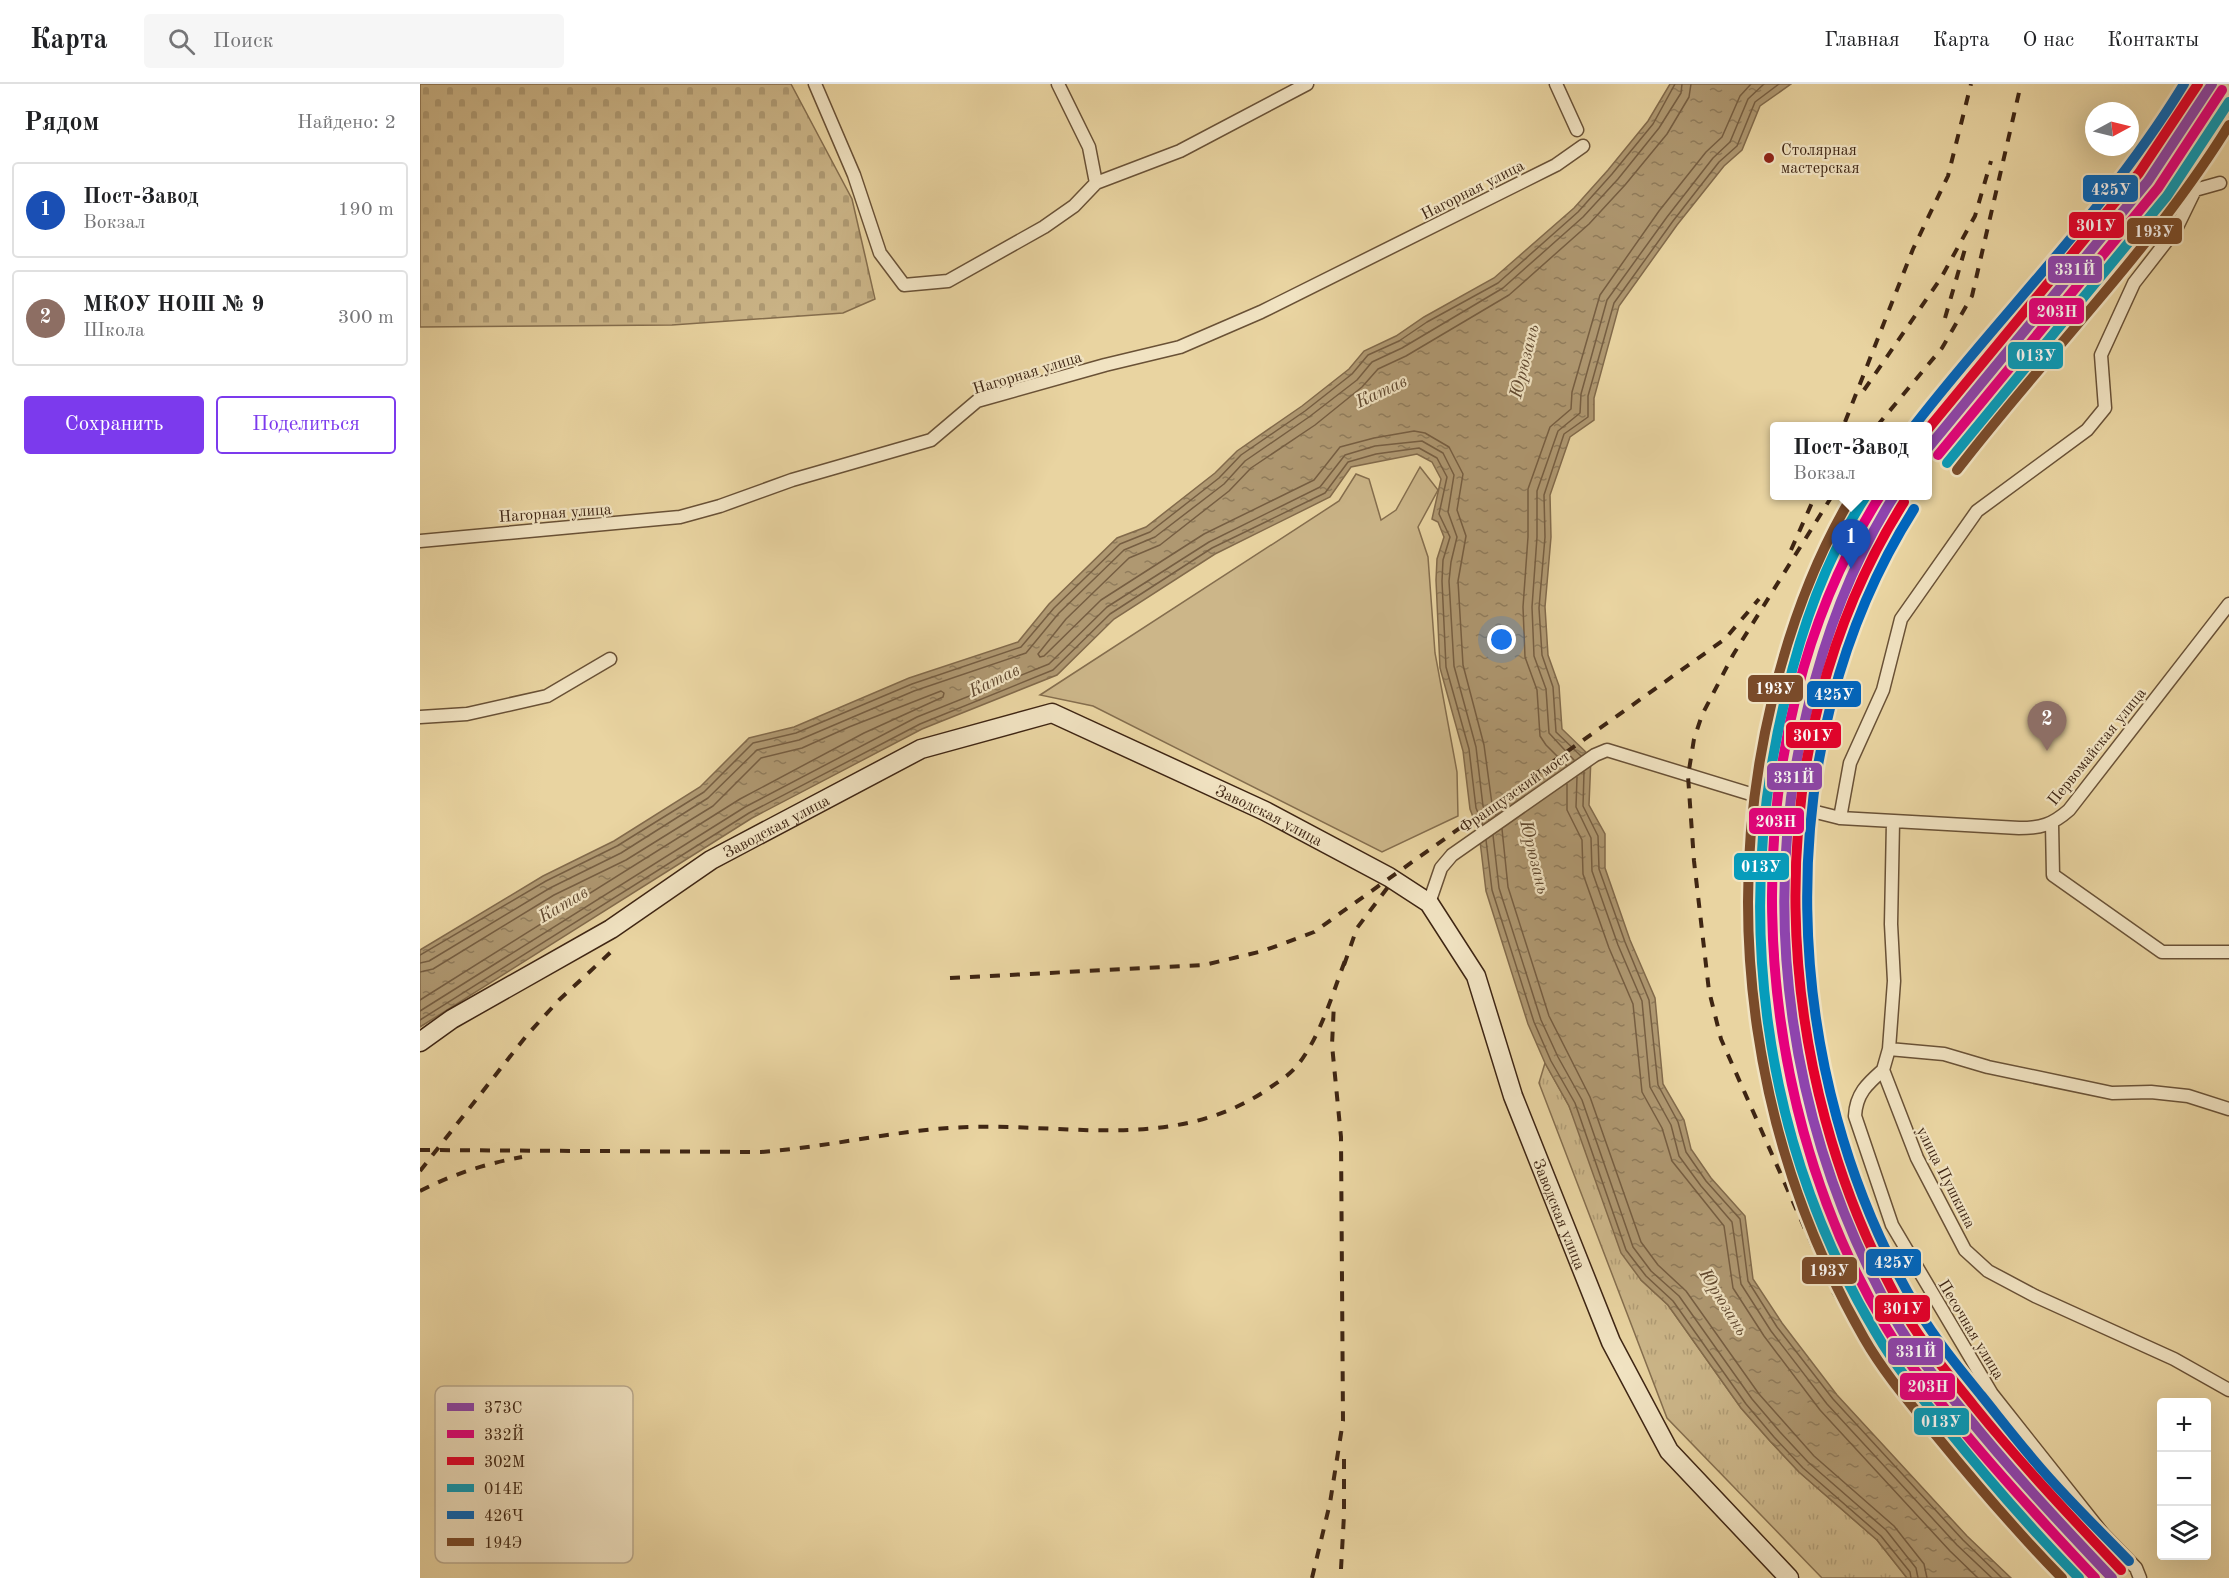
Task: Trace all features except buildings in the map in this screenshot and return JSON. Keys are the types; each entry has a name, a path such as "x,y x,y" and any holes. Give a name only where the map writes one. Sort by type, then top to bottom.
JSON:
{"street":[{"path":"815,84 854,175 880,253 904,285 948,281 1044,227 1074,206 1096,183 1180,151 1307,84"},
{"path":"1058,84 1089,147 1096,183"},
{"path":"1556,84 1577,130"},
{"name":"Нагорная улица","path":"420,541 680,517 720,506 792,480 931,440 977,402 1105,365 1180,347 1261,312 1556,165 1582,146"},
{"path":"1840,818 1850,763 1883,690 1901,619 1977,511 2087,430 2105,408 2102,355 2134,283 2176,230 2195,190 2220,183"},
{"name":"Первомайская улица","path":"1595,755 1607,750 1768,800 1840,818 2037,828 2052,824 2069,810 2229,604"},
{"path":"420,717 467,714 547,696 609,659"},
{"name":"Заводская улица","path":"420,1042 452,1019 610,929 711,860 921,749 1052,713 1265,811 1389,877 1429,903 1476,976 1513,1096 1611,1342 1669,1451 1789,1578"},
{"name":"Французский мост","path":"1429,903 1441,868 1452,855 1595,755"},
{"path":"1883,1070 1889,1049 1894,981 1891,924 1893,822"},
{"path":"2052,824 2053,875 2162,952 2229,952"},
{"path":"1889,1049 1944,1054 1988,1067 2112,1093 2151,1092 2188,1096 2229,1109"},
{"name":"улица Пушкина","path":"1883,1070 1917,1158 1965,1250 1988,1271 2035,1296 2144,1344 2229,1390"},
{"name":"Песочная улица","path":"1883,1070 1865,1085 1855,1101 1855,1116 1892,1224 1992,1394 2103,1534 2136,1568 2139,1578"}],"green space":[{"path":"420,84 791,84 852,199 875,299 843,313 672,325 420,327"},
{"path":"1420,467 1438,490 1418,527 1428,557 1435,653 1457,772 1458,816 1382,852 1093,706 1040,695 1339,501 1356,474 1369,479 1381,520 1396,510"},
{"path":"1545,1063 1569,1106 1641,1280 1668,1305 1741,1408 1770,1441 1799,1472 1877,1540 1907,1578 1822,1578 1667,1418 1539,1083"}],"water":[{"path":"1670,84 1791,84 1760,106 1742,150 1724,166 1677,225 1619,306 1594,398 1594,420 1570,437 1550,495 1551,537 1545,607 1548,655 1559,686 1562,729 1591,757 1589,805 1605,834 1605,868 1630,940 1655,998 1663,1084 1684,1120 1691,1149 1711,1178 1745,1216 1753,1279 1782,1323 1837,1395 1967,1536 2011,1578 1907,1578 1877,1540 1799,1472 1770,1441 1741,1408 1668,1305 1641,1280 1621,1253 1569,1106 1545,1063 1528,1024 1486,891 1479,833 1470,809 1463,751 1440,668 1436,580 1437,559 1444,537 1438,522 1432,519 1441,479 1432,462 1417,454 1351,467 1330,497 1215,554 1114,619 1057,675 922,729 752,818 420,1027 420,950 543,876 614,841 700,787 749,738 794,727 909,678 1018,642 1049,604 1117,538 1146,527 1215,473 1237,451 1302,406 1349,369 1364,351 1396,336 1424,317 1494,278 1574,208 1648,121"}],"railway":[{"path":"1845,422 1913,249 1948,176 1971,84"},
{"path":"1880,422 1942,348 1972,296 2021,84"},
{"path":"1864,390 1941,278 1975,216 1991,161"},
{"path":"1945,318 1967,242"},
{"path":"1791,550 1813,500"},
{"path":"1830,500 1733,655 1702,715 1694,739 1688,776 1694,861 1709,991 1721,1039 1832,1290 1881,1371 1912,1413 2069,1578"},
{"path":"950,978 1204,965 1263,951 1314,932 1725,639 1759,599"},
{"path":"1344,965 1357,928 1391,883"},
{"path":"420,1171 527,1035 559,1000 611,952"},
{"path":"420,1150 761,1152 943,1128 1119,1130 1156,1128 1192,1122 1228,1111 1262,1093 1296,1067 1321,1025 1346,958"},
{"path":"1312,1578 1330,1503 1343,1421 1341,1137 1332,1045 1334,1003"},
{"path":"420,1191 470,1170 522,1157"},
{"path":"1341,1569 1344,1457"}],"transit line":[{"name":"425У","path":"1917,422 2089,217 2154,130 2184,84"},
{"name":"301У","path":"1932,424 2139,173 2198,84"},
{"name":"331Й","path":"1932,443 2148,181 2212,84"},
{"name":"203Н","path":"1938,455 2158,188 2222,90"},
{"name":"013У","path":"1947,463 2167,196 2229,102"},
{"name":"193У","path":"1957,470 2133,259 2199,171 2229,125"},
{"name":"193У","path":"1850,500 1814,570 1786,648 1772,701 1757,783 1749,865 1749,947 1757,1029 1773,1109 1796,1188 1826,1264 1864,1338 1898,1388 1966,1471 2062,1578"},
{"name":"013У","path":"1864,500 1839,543 1808,618 1786,695 1770,777 1762,859 1761,941 1768,1023 1783,1104 1806,1182 1837,1259 1883,1345 1917,1392 1976,1464 2079,1578"},
{"name":"203Н","path":"1878,500 1831,591 1797,694 1777,802 1772,912 1781,1023 1803,1131 1839,1234 1887,1329 1920,1376 1972,1441 2095,1578"},
{"name":"331Й","path":"1892,500 1866,546 1832,624 1808,707 1793,785 1785,864 1785,943 1793,1021 1808,1098 1830,1174 1859,1248 1902,1332 1999,1455 2112,1578"},
{"name":"301У","path":"1904,502 1855,596 1820,697 1801,801 1796,908 1804,1015 1825,1119 1859,1220 1906,1315 1921,1338 1991,1427 2121,1570"},
{"name":"425У","path":"1914,509 1866,601 1832,700 1813,803 1807,909 1815,1015 1837,1118 1871,1217 1918,1310 1948,1354 2028,1453 2129,1561"}],"place":[{"name":"Столярная мастерская","path":"1769,158"},
{"name":"Пост-Завод","path":"1851,569"},
{"name":"МКОУ НОШ № 9","path":"2047,751"}],"water label":[{"name":"Юрюзань","path":"1524,361"},
{"name":"Катав","path":"1381,391"},
{"name":"Катав","path":"994,680"},
{"name":"Юрюзань","path":"1535,857"},
{"name":"Катав","path":"563,904"},
{"name":"Юрюзань","path":"1724,1302"}]}
